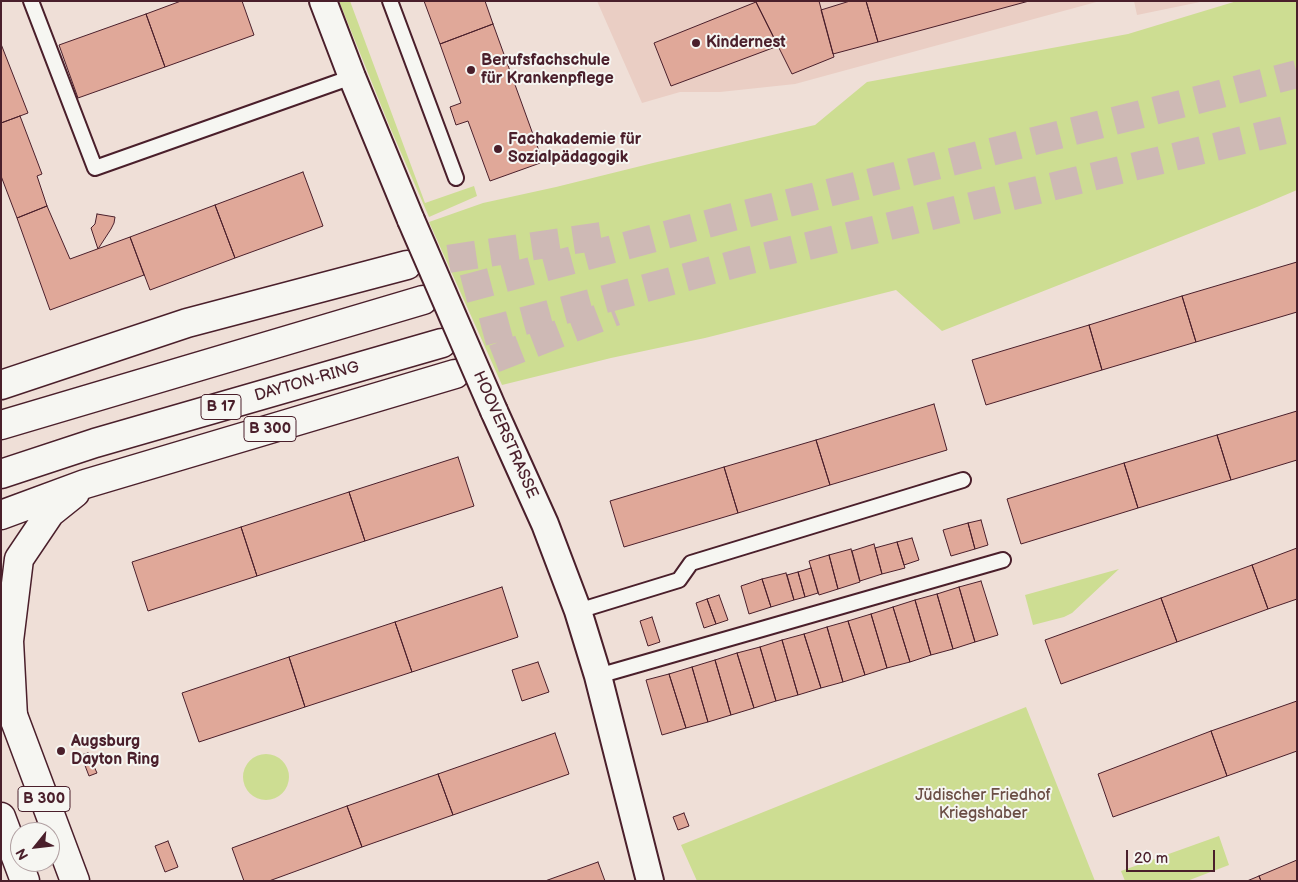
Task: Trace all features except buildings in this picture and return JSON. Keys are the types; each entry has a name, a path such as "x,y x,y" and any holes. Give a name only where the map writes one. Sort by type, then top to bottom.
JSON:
{"main road":[{"path":"1,385 187,323 407,265"},
{"path":"1,425 423,300"},
{"name":"DAYTON-RING","path":"1,474 95,443 442,343"},
{"path":"1,367 41,371"},
{"name":"B 300","path":"75,881 13,717 9,641 19,559 50,513 86,484 455,374"},
{"path":"1,514 86,484"},
{"path":"1,686 13,717"},
{"name":"B 300","path":"1,817 25,881"}],"street":[{"name":"HOOVERSTRASSE","path":"323,1 411,220 545,524 578,611 598,676 650,881"}],"lane":[{"path":"31,1 95,168 352,76"},
{"path":"390,1 456,178"},
{"path":"578,611 679,580 691,563 963,480"},
{"path":"598,676 1003,560"}],"shaded area":[{"path":"597,1 1100,1 795,84 720,92 680,92 642,103"},
{"path":"1134,1 1205,1 1137,15"}],"green space":[{"path":"339,1 350,1 425,203 474,186 477,196 429,217 389,125"},
{"path":"1237,1 1297,1 1297,190 942,331 896,290 705,338 611,358 502,385 429,222 483,203 815,125 867,82 1128,34"},
{"path":"1119,569 1072,613 1033,625 1025,595"},
{"name":"Jüdischer Friedhof Kriegshaber","path":"1026,707 1095,881 697,881 681,845"},
{"path":"261,754 271,754 285,764 289,777 285,790 279,796 271,800 261,800 247,790 243,782 243,772 253,758"},
{"path":"1219,836 1229,865 1187,881 1125,881 1121,871"}],"tunnel":[{"path":"423,300 733,217 1297,74"},
{"path":"442,343 746,261 1297,127"},
{"path":"407,265 608,235"},
{"path":"455,374 615,312"}],"place":[{"name":"Kindernest","path":"696,43"},
{"name":"Berufsfachschule für Krankenpflege","path":"471,70"},
{"name":"Fachakademie für Sozialpädagogik","path":"498,149"},
{"name":"Augsburg Dayton Ring","path":"61,751"}]}
